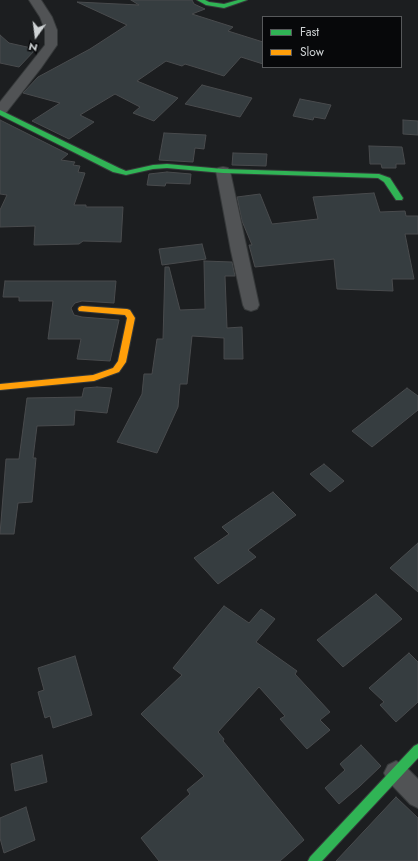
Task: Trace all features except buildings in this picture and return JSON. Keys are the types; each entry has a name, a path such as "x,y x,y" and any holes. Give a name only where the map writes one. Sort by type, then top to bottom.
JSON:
{"street":[{"path":"35,0 46,17 51,30 51,45 38,65 0,112 116,170 126,173 153,167 167,166 214,168 223,171 379,176 388,180 399,198"},
{"path":"200,0 208,4 224,6 244,0"},
{"path":"223,171 238,252 251,305"},
{"path":"0,387 94,378 116,370 122,362 131,318 127,312 82,309"},
{"path":"314,861 418,750"},
{"path":"396,774 418,796"}],"traffic: fast":[{"path":"200,0 208,4 224,6 244,0"},
{"path":"0,112 116,170 126,173 153,167 167,166 223,171 379,176 387,180 399,198"},
{"path":"314,861 418,750"}],"traffic: slow":[{"path":"0,387 94,378 116,370 122,362 131,318 127,312 82,309"}]}
